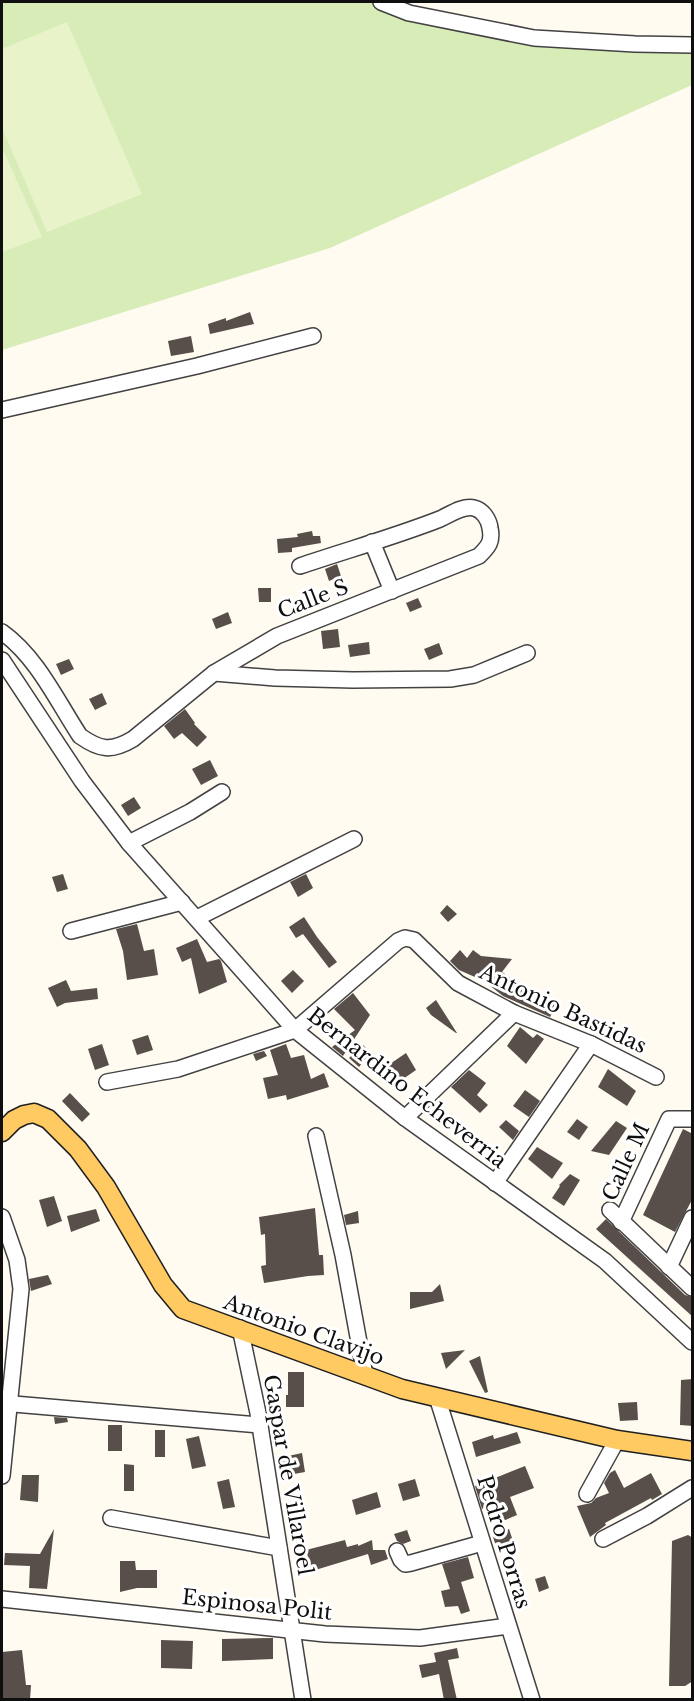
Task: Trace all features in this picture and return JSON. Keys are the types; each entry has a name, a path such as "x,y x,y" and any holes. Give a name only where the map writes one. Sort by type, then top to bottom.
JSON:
{"main road":[{"name":"Antonio Clavijo","path":"2,1132 14,1120 24,1115 34,1113 48,1119 78,1149 106,1187 162,1286 183,1309 402,1389 617,1440 693,1451"}],"street":[{"path":"381,2 409,13 534,38 693,45"},
{"path":"2,410 197,366 313,336"},
{"name":"Calle S","path":"2,632 29,657 80,736 92,744 105,748 119,747 132,740 214,672 277,636 479,556 489,546 492,537 490,525 484,514 474,508 464,509 438,520 300,566"},
{"path":"372,542 392,591"},
{"path":"214,672 286,678 450,679 474,675 527,653"},
{"name":"Bernardino Echeverria","path":"3,664 82,781 129,843 295,1030 405,1118 605,1261 693,1342"},
{"path":"129,843 190,812 222,792"},
{"path":"196,918 354,839"},
{"path":"72,931 182,902"},
{"name":"Antonio Bastidas","path":"295,1030 398,941 405,938 414,940 458,983 514,1013 591,1044 656,1077"},
{"path":"405,1118 514,1013"},
{"path":"107,1082 178,1069 295,1030"},
{"path":"495,1183 591,1044"},
{"name":"Calle M","path":"621,1222 669,1119 693,1119"},
{"path":"316,1136 343,1255 365,1375"},
{"path":"610,1210 693,1288"},
{"path":"2,1217 17,1260 21,1289 6,1404 2,1476"},
{"path":"669,1267 693,1218"},
{"name":"Gaspar de Villaroel","path":"240,1328 260,1425 303,1700"},
{"name":"Pedro Porras","path":"437,1397 532,1700"},
{"path":"6,1404 260,1425"},
{"path":"587,1494 617,1440"},
{"path":"603,1539 638,1522 693,1488"},
{"path":"111,1518 279,1548"},
{"path":"397,1551 405,1564 482,1543"},
{"name":"Espinosa Polit","path":"2,1599 325,1634 420,1638 508,1626"}],"green space":[{"path":"2,2 388,2 534,38 692,45 692,85 330,248 2,350"},
{"path":"67,22 142,194 47,232 2,128 2,49"},
{"path":"2,147 42,237 2,252"}],"building":[{"path":"250,312 254,324 210,334 208,324 226,318 226,321"},
{"path":"191,336 194,352 171,356 168,341"},
{"path":"312,531 313,536 320,536 321,543 292,548 292,552 278,553 277,539 298,537 297,534"},
{"path":"337,564 341,576 329,581 325,569"},
{"path":"258,588 271,588 271,602 259,602"},
{"path":"418,598 422,607 410,612 406,603"},
{"path":"228,612 232,623 216,629 212,619"},
{"path":"338,629 340,647 323,649 321,631"},
{"path":"369,642 370,654 350,657 348,645"},
{"path":"439,643 443,654 429,660 424,649"},
{"path":"69,659 74,669 61,675 56,664"},
{"path":"102,693 107,704 95,710 89,699"},
{"path":"185,709 194,724 207,737 197,747 182,733 174,739 164,726"},
{"path":"210,760 218,776 201,785 192,769"},
{"path":"134,797 141,808 128,816 121,805"},
{"path":"63,874 68,889 57,892 52,877"},
{"path":"306,874 313,888 298,897 290,882"},
{"path":"447,905 457,914 448,922 440,913"},
{"path":"304,917 337,962 329,968 303,934 296,938 289,927"},
{"path":"137,924 144,951 154,949 158,975 127,980 123,951 116,929"},
{"path":"197,939 207,962 219,959 221,961 227,982 199,994 191,958 182,962 176,948"},
{"path":"460,950 467,958 473,950 481,956 512,959 502,972 518,983 545,995 544,998 557,1005 550,1017 503,996 484,981 459,970 450,961"},
{"path":"293,970 304,981 292,993 281,981"},
{"path":"66,980 71,991 97,988 98,999 65,1003 57,1007 48,988"},
{"path":"353,993 370,1015 343,1056 332,1047 355,1030 334,1009"},
{"path":"436,1000 457,1033 431,1015 426,1008"},
{"path":"520,1027 533,1038 537,1034 544,1039 526,1064 507,1046"},
{"path":"148,1035 153,1050 137,1055 132,1040"},
{"path":"102,1044 109,1065 95,1070 88,1049"},
{"path":"286,1044 291,1058 304,1055 311,1079 324,1073 329,1087 287,1100 286,1095 268,1099 263,1078 278,1075 270,1050"},
{"path":"363,1045 371,1053 359,1067 349,1058"},
{"path":"264,1051 267,1056 256,1061 253,1054"},
{"path":"406,1053 416,1070 393,1086 384,1068"},
{"path":"608,1069 636,1091 627,1106 598,1087"},
{"path":"469,1070 486,1083 477,1095 488,1105 480,1113 451,1087"},
{"path":"525,1090 540,1101 529,1117 513,1106"},
{"path":"70,1093 90,1114 82,1122 62,1101"},
{"path":"577,1119 588,1127 579,1140 567,1132"},
{"path":"506,1120 519,1131 513,1140 499,1127"},
{"path":"616,1121 627,1128 609,1155 591,1151"},
{"path":"683,1129 693,1134 693,1198 675,1232 643,1215"},
{"path":"537,1147 563,1163 552,1179 528,1159"},
{"path":"570,1174 580,1180 564,1206 552,1198 559,1185"},
{"path":"54,1196 62,1221 47,1227 39,1200"},
{"path":"315,1208 319,1255 323,1255 324,1275 264,1283 261,1266 266,1265 265,1234 261,1235 259,1217"},
{"path":"96,1209 100,1221 71,1232 67,1216"},
{"path":"358,1211 359,1223 346,1225 344,1215"},
{"path":"606,1219 685,1295 693,1297 693,1317 596,1229"},
{"path":"48,1275 52,1284 31,1291 29,1279"},
{"path":"440,1284 444,1301 410,1309 410,1292 432,1292"},
{"path":"465,1350 446,1369 441,1353"},
{"path":"480,1356 488,1392 485,1393 469,1361"},
{"path":"288,1372 304,1372 304,1407 286,1407"},
{"path":"693,1379 693,1426 680,1425 681,1380"},
{"path":"637,1402 638,1420 620,1421 618,1403"},
{"path":"54,1417 67,1418 68,1422 55,1424"},
{"path":"108,1425 122,1425 122,1451 108,1451"},
{"path":"155,1430 165,1430 165,1457 155,1457"},
{"path":"517,1432 521,1443 476,1457 472,1442 493,1435 494,1439"},
{"path":"199,1436 206,1466 192,1469 186,1439"},
{"path":"302,1453 305,1472 283,1476 279,1458"},
{"path":"124,1464 134,1465 134,1491 124,1491"},
{"path":"525,1466 534,1488 510,1497 517,1515 503,1521 496,1503 482,1509 475,1486"},
{"path":"615,1470 624,1488 651,1473 662,1494 605,1523 606,1525 590,1537 577,1506 591,1503 596,1498 609,1493 604,1483 610,1473"},
{"path":"22,1475 39,1475 38,1502 20,1500"},
{"path":"229,1479 235,1507 223,1509 217,1482"},
{"path":"415,1479 420,1496 403,1501 398,1484"},
{"path":"377,1492 381,1507 356,1515 352,1500"},
{"path":"54,1529 47,1589 29,1588 30,1566 4,1565 5,1553 40,1554"},
{"path":"509,1529 513,1541 496,1546 492,1534"},
{"path":"407,1530 411,1541 403,1544 397,1541 394,1534"},
{"path":"688,1535 693,1538 693,1681 685,1686 669,1686 672,1541"},
{"path":"345,1540 347,1547 358,1544 358,1546 372,1540 373,1550 385,1550 388,1559 371,1565 368,1554 312,1571 306,1550"},
{"path":"468,1557 474,1578 461,1582 470,1611 461,1614 458,1606 445,1607 441,1591 450,1589 442,1564"},
{"path":"120,1561 135,1561 136,1570 157,1570 157,1588 137,1588 120,1592"},
{"path":"545,1576 549,1588 539,1592 535,1579"},
{"path":"273,1638 273,1659 222,1661 222,1639"},
{"path":"161,1640 193,1641 192,1669 161,1668"},
{"path":"457,1648 459,1658 448,1660 457,1700 444,1700 439,1674 422,1678 419,1665 436,1662 434,1653"},
{"path":"22,1650 26,1685 31,1685 30,1700 2,1700 2,1652"}]}
